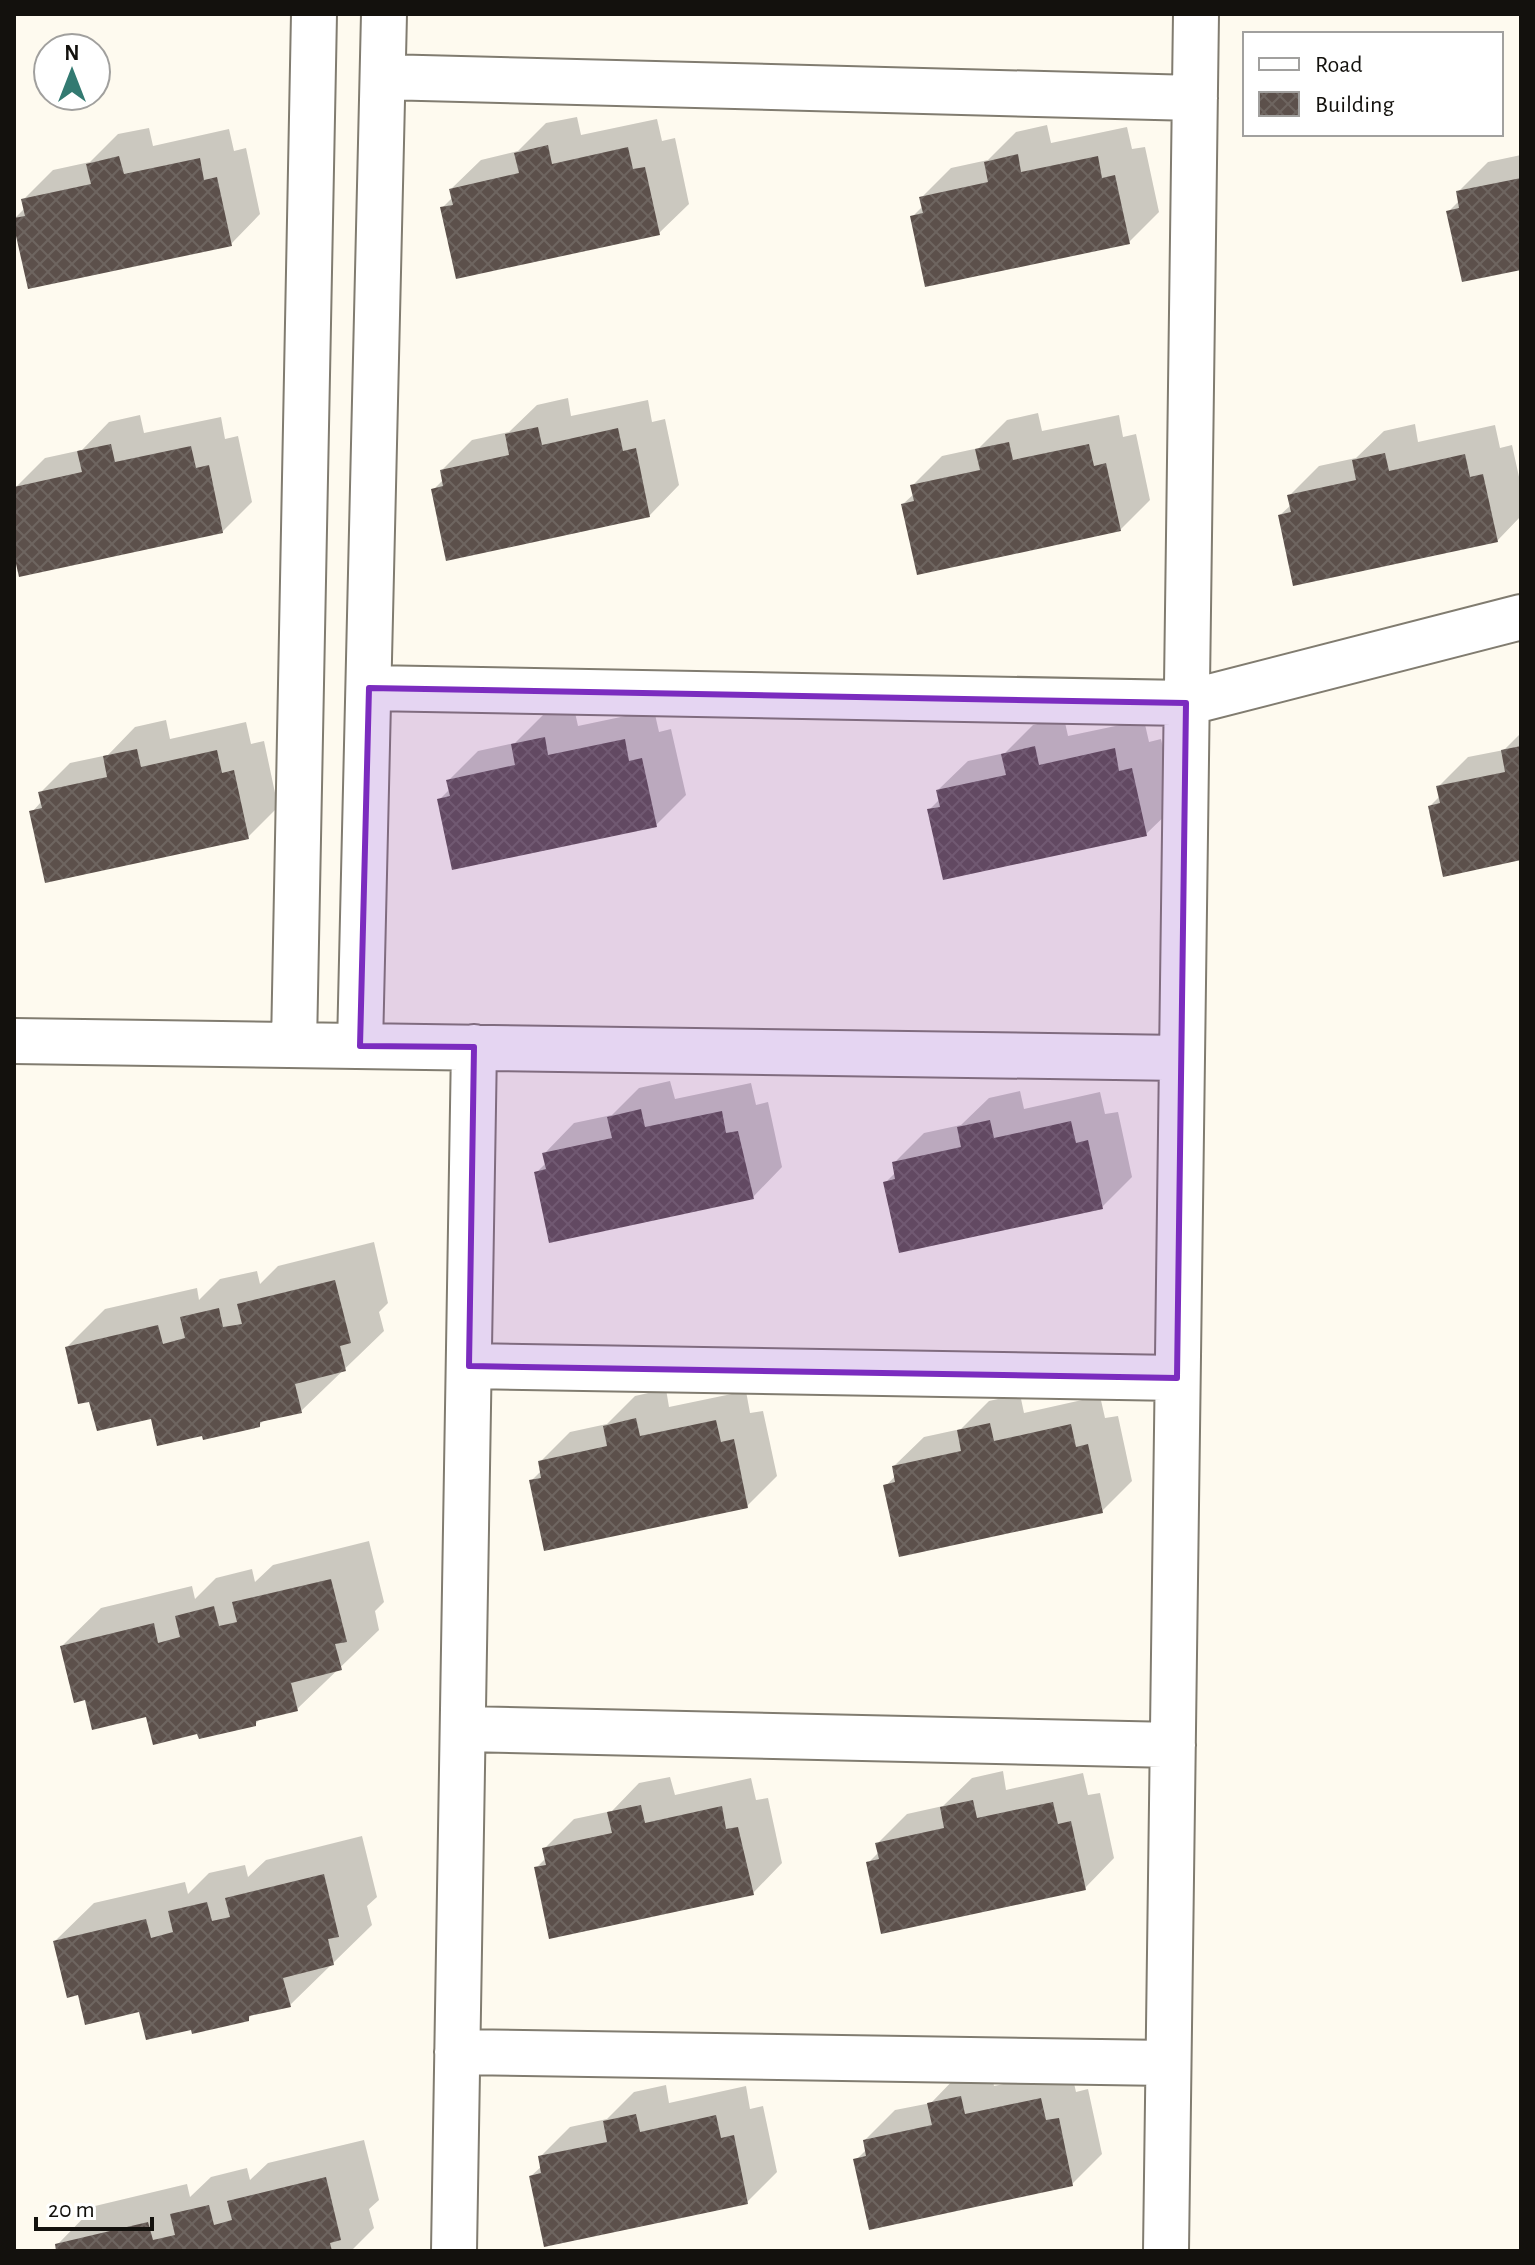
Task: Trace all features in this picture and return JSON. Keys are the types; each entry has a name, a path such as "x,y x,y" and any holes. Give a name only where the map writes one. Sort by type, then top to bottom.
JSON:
{"street":[{"path":"294,1045 314,14"},
{"path":"360,1046 384,14"},
{"path":"1166,2251 1196,14"},
{"path":"383,77 1195,98"},
{"path":"369,688 1186,703 1521,617"},
{"path":"14,1041 1181,1058"},
{"path":"454,2251 474,1047"},
{"path":"469,1366 1177,1378"},
{"path":"463,1729 1173,1745"},
{"path":"457,2052 1168,2063"}],"highlighted area":[{"path":"369,688 1186,703 1177,1378 469,1366 474,1047 360,1046"}],"building":[{"path":"548,145 552,164 628,147 633,169 645,167 660,235 456,279 440,207 453,205 449,189 519,173 514,153"},
{"path":"1018,154 1021,172 1098,156 1102,178 1115,175 1130,244 925,287 910,216 923,213 919,197 988,182 984,162"},
{"path":"119,156 124,174 200,158 204,180 217,177 232,246 28,289 14,227 14,218 25,216 21,199 91,184 86,164"},
{"path":"1521,178 1521,270 1462,282 1446,211 1459,208 1456,191"},
{"path":"538,427 542,445 618,428 623,451 636,448 650,517 446,561 431,489 443,486 440,470 509,455 505,434"},
{"path":"1009,442 1013,460 1089,444 1094,466 1106,463 1121,531 917,575 901,504 914,501 910,485 980,470 975,449"},
{"path":"111,444 115,462 191,446 196,468 209,465 223,533 19,577 14,555 14,487 82,472 77,451"},
{"path":"1385,453 1389,471 1465,454 1470,477 1483,474 1498,542 1293,586 1278,515 1291,512 1287,495 1356,480 1352,460"},
{"path":"545,737 548,755 625,739 629,761 642,758 657,827 452,870 437,799 450,796 446,780 515,765 511,744"},
{"path":"1035,746 1039,765 1115,748 1119,771 1132,768 1147,836 943,880 927,809 940,807 936,790 1006,775 1001,754"},
{"path":"1521,746 1521,860 1443,877 1428,806 1440,803 1436,786 1505,772 1501,750"},
{"path":"137,749 141,767 217,750 222,773 234,770 249,839 45,883 29,811 42,808 38,792 107,777 103,756"},
{"path":"641,1109 645,1127 722,1111 726,1133 738,1131 754,1199 549,1243 534,1172 546,1169 542,1153 612,1138 607,1117"},
{"path":"990,1120 994,1138 1071,1121 1076,1143 1088,1140 1103,1209 899,1253 883,1182 895,1179 892,1162 961,1147 957,1127"},
{"path":"335,1280 351,1343 340,1346 346,1371 295,1384 302,1413 260,1422 260,1427 203,1440 202,1436 157,1446 151,1419 97,1431 89,1402 78,1404 65,1347 158,1325 163,1344 185,1338 180,1317 219,1308 223,1327 242,1324 237,1304"},
{"path":"636,1418 640,1436 716,1420 721,1442 734,1439 748,1508 544,1551 529,1480 541,1478 538,1461 607,1446 603,1426"},
{"path":"990,1423 994,1441 1071,1424 1076,1447 1088,1444 1103,1513 899,1557 883,1485 895,1482 892,1466 961,1451 957,1430"},
{"path":"331,1579 347,1642 335,1644 342,1670 291,1683 298,1711 256,1721 256,1726 199,1739 197,1734 153,1745 146,1717 92,1730 85,1700 74,1703 60,1646 154,1623 158,1643 180,1637 175,1616 214,1606 219,1626 237,1622 232,1602"},
{"path":"973,1800 977,1818 1053,1802 1058,1824 1071,1821 1086,1890 881,1934 866,1862 879,1859 875,1843 944,1828 940,1807"},
{"path":"641,1805 645,1823 722,1806 726,1829 738,1827 754,1895 549,1939 534,1867 546,1865 542,1848 612,1833 607,1812"},
{"path":"324,1874 339,1937 328,1939 334,1965 283,1978 291,2007 249,2016 249,2021 192,2034 191,2030 146,2040 139,2012 85,2025 78,1995 67,1998 53,1941 146,1919 151,1938 173,1932 168,1911 207,1902 212,1921 230,1917 225,1898"},
{"path":"961,2096 965,2114 1041,2098 1046,2120 1059,2118 1073,2186 869,2230 853,2159 866,2156 863,2140 932,2125 927,2103"},
{"path":"636,2114 640,2132 716,2115 721,2138 734,2135 748,2204 544,2247 529,2176 541,2173 538,2156 607,2142 603,2121"},
{"path":"326,2177 341,2240 330,2243 332,2251 56,2251 55,2244 148,2222 153,2240 175,2235 170,2214 209,2205 214,2225 232,2220 227,2201"}]}
